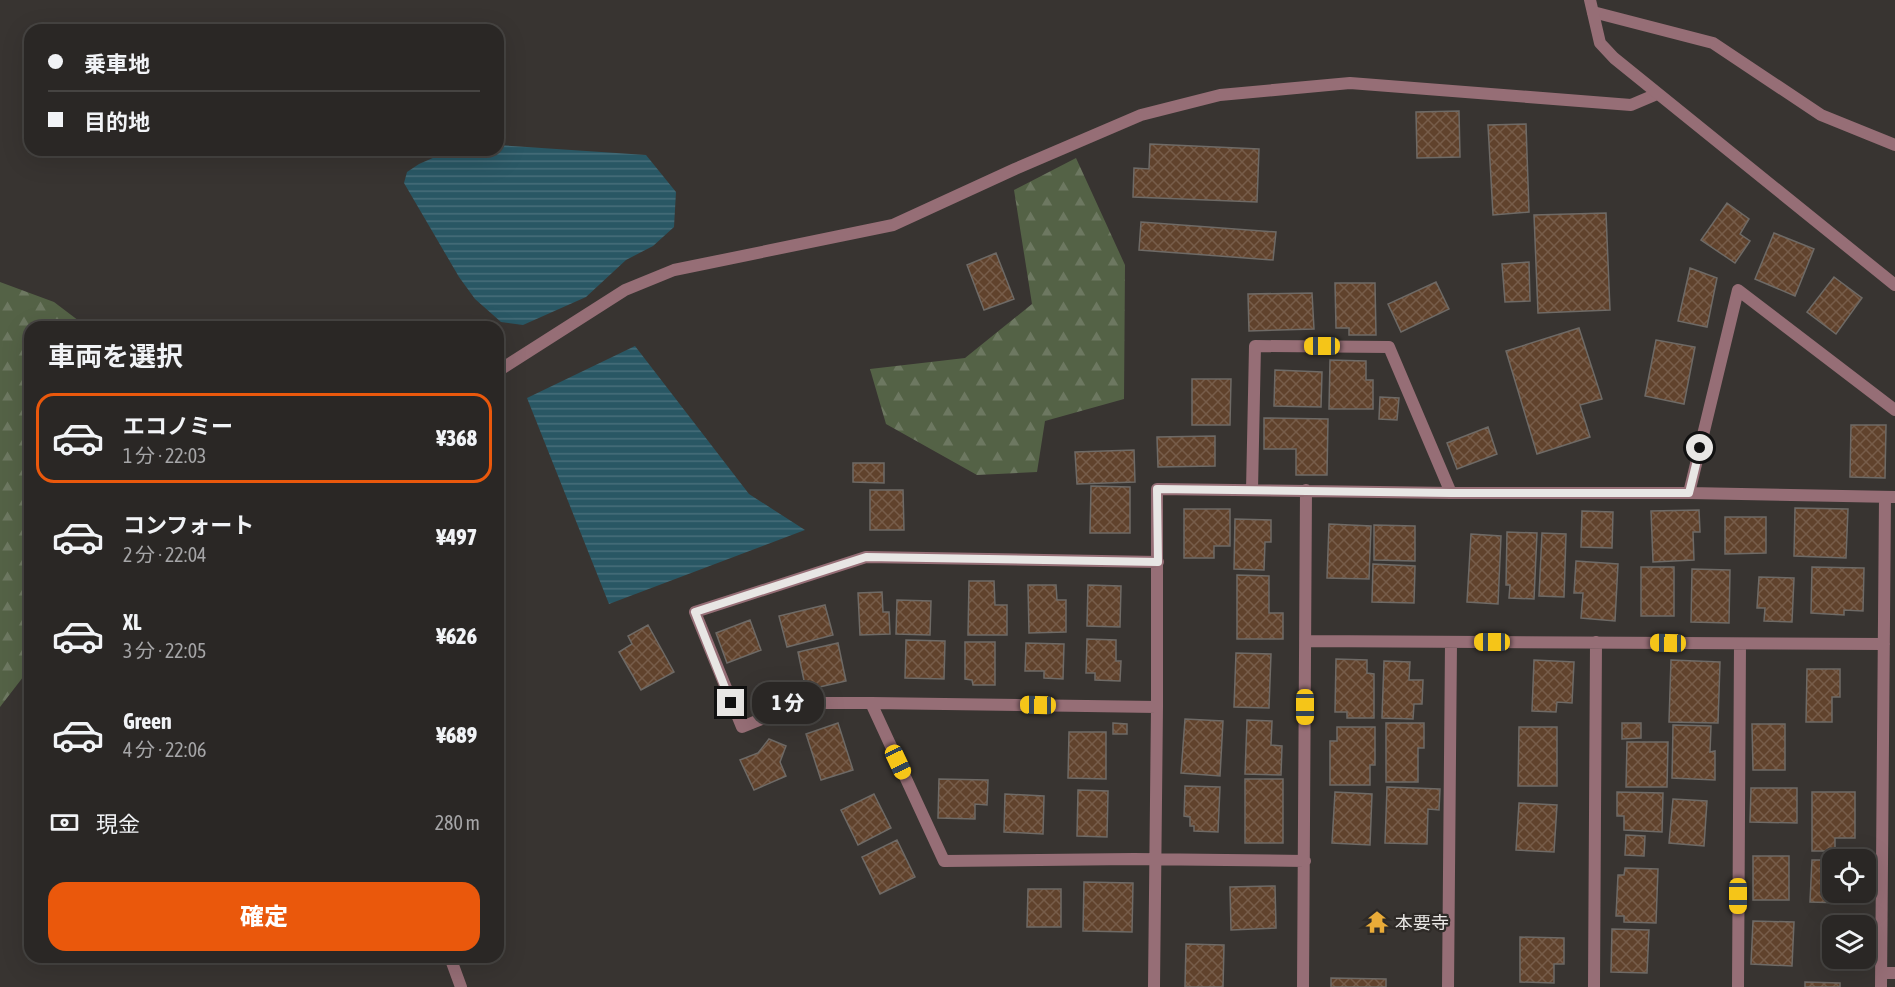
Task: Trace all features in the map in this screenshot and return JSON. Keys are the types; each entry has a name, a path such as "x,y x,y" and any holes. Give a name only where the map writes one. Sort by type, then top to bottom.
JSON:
{"street":[{"path":"1591,6 1600,43 1614,58 1836,235 1895,285"},
{"path":"1591,6 1713,42 1821,115 1895,145"},
{"path":"504,367 625,290 674,270 893,225 1014,169 1141,115 1220,95 1350,83 1631,105 1657,94"},
{"path":"1689,493 1738,290 1895,410"},
{"path":"1252,489 1255,346 1389,347 1451,493"},
{"path":"1154,987 1157,489 1252,489 1890,497 1884,644 1881,987"},
{"path":"1303,987 1306,490"},
{"path":"1157,707 800,703 742,727 695,612 866,557 1158,562"},
{"path":"1305,642 1884,644"},
{"path":"1448,987 1451,642"},
{"path":"1594,987 1596,642"},
{"path":"1738,987 1740,644"},
{"path":"871,703 944,861 1305,861"},
{"path":"452,963 461,987"},
{"path":"1882,973 1895,973"}],"green space":[{"path":"1076,158 1125,265 1124,399 1045,421 1037,472 977,475 886,424 870,369 965,358 1032,304 1014,190"},
{"path":"0,282 54,302 79,321 24,321 24,676 0,707"}],"water":[{"path":"504,145 646,155 676,192 674,227 653,246 626,260 586,297 523,325 504,322 475,299 459,277 404,183 407,172 437,156 504,156"},
{"path":"635,346 749,494 805,530 609,604 527,398"}],"building":[{"path":"1459,111 1460,157 1417,158 1416,112"},
{"path":"1526,124 1529,212 1493,215 1488,125"},
{"path":"1150,144 1259,149 1257,202 1133,197 1134,168 1149,169"},
{"path":"1727,203 1749,219 1740,234 1750,241 1735,263 1701,240"},
{"path":"1606,213 1610,310 1538,313 1534,215"},
{"path":"1141,222 1276,232 1273,260 1139,250"},
{"path":"1774,233 1814,249 1795,296 1755,279"},
{"path":"996,253 1014,299 984,310 967,265"},
{"path":"1529,262 1530,301 1505,302 1502,264"},
{"path":"1690,268 1717,278 1707,327 1678,321"},
{"path":"1834,277 1862,298 1836,334 1807,312"},
{"path":"1436,282 1449,309 1401,332 1388,304"},
{"path":"1335,283 1375,283 1376,335 1349,335 1349,328 1336,328"},
{"path":"1312,293 1314,329 1249,331 1248,294"},
{"path":"1579,328 1602,399 1580,405 1590,437 1537,454 1506,351"},
{"path":"1656,340 1695,347 1684,404 1645,396"},
{"path":"1330,360 1366,361 1366,380 1373,380 1373,409 1329,409"},
{"path":"1275,370 1322,372 1321,407 1274,406"},
{"path":"1192,379 1231,379 1230,425 1192,425"},
{"path":"1380,397 1399,398 1397,420 1379,419"},
{"path":"1264,418 1328,419 1327,475 1296,475 1296,449 1264,449"},
{"path":"1851,425 1886,425 1885,478 1850,477"},
{"path":"1488,427 1497,454 1457,469 1447,443"},
{"path":"1215,436 1215,466 1158,467 1157,437"},
{"path":"1134,450 1135,482 1077,484 1075,452"},
{"path":"853,463 884,463 884,483 853,482"},
{"path":"1091,486 1130,487 1130,533 1090,533"},
{"path":"870,490 903,490 904,530 870,530"},
{"path":"1795,508 1848,509 1846,558 1794,556"},
{"path":"1184,509 1230,509 1230,546 1214,546 1214,558 1184,558"},
{"path":"1699,510 1700,532 1693,532 1694,560 1653,562 1651,511"},
{"path":"1582,511 1613,512 1612,548 1581,547"},
{"path":"1725,517 1766,517 1766,553 1725,554"},
{"path":"1235,519 1271,520 1271,542 1265,542 1264,570 1234,569"},
{"path":"1329,524 1371,526 1369,579 1327,578"},
{"path":"1374,525 1415,526 1415,561 1374,560"},
{"path":"1507,532 1537,533 1534,599 1509,598 1510,585 1506,585"},
{"path":"1542,533 1566,534 1564,597 1539,596"},
{"path":"1471,534 1501,536 1498,604 1467,602"},
{"path":"1576,561 1618,564 1615,621 1581,618 1583,593 1574,593"},
{"path":"1373,564 1415,566 1414,603 1372,602"},
{"path":"1641,567 1674,567 1674,616 1641,616"},
{"path":"1812,567 1864,568 1863,611 1844,610 1844,615 1811,613"},
{"path":"1692,569 1730,570 1729,623 1691,622"},
{"path":"1237,575 1269,576 1269,613 1283,613 1283,639 1237,639"},
{"path":"1759,577 1794,578 1792,622 1764,621 1765,608 1757,608"},
{"path":"969,581 994,581 995,605 1007,605 1007,635 968,635"},
{"path":"1028,585 1056,585 1057,600 1066,600 1066,632 1029,633"},
{"path":"1088,585 1121,586 1120,627 1087,626"},
{"path":"882,592 883,612 889,612 890,634 860,635 858,593"},
{"path":"897,600 931,601 930,635 896,634"},
{"path":"825,605 833,635 787,647 779,616"},
{"path":"750,620 761,650 727,663 716,633"},
{"path":"648,625 674,672 641,690 619,652 632,644 628,636"},
{"path":"1087,639 1116,640 1116,661 1121,661 1120,681 1095,680 1095,673 1086,673"},
{"path":"906,640 945,641 944,679 905,678"},
{"path":"965,642 995,642 995,685 973,685 972,680 965,679"},
{"path":"838,643 846,681 806,690 798,652"},
{"path":"1026,643 1064,644 1063,679 1044,678 1044,671 1025,671"},
{"path":"1236,653 1271,654 1269,708 1234,707"},
{"path":"1336,659 1367,660 1367,673 1374,674 1374,718 1347,718 1347,712 1335,712"},
{"path":"1534,660 1574,662 1572,703 1557,702 1556,712 1532,711"},
{"path":"1671,660 1720,662 1718,723 1669,722"},
{"path":"1384,661 1410,662 1409,680 1423,680 1422,704 1414,704 1413,719 1382,718"},
{"path":"1807,669 1840,669 1840,697 1832,697 1832,722 1806,722"},
{"path":"1185,719 1223,721 1220,776 1181,773"},
{"path":"1247,720 1272,721 1271,745 1282,746 1281,775 1245,774"},
{"path":"838,723 853,770 821,780 806,734"},
{"path":"1113,723 1127,724 1127,734 1113,734"},
{"path":"1386,723 1424,723 1424,748 1418,748 1418,782 1386,782"},
{"path":"1622,723 1641,723 1641,738 1622,739"},
{"path":"1752,724 1785,724 1785,770 1753,770"},
{"path":"1673,725 1711,726 1710,752 1715,751 1715,780 1672,778"},
{"path":"1337,727 1375,727 1375,765 1370,765 1370,785 1330,785 1330,741 1337,741"},
{"path":"1519,727 1557,727 1557,786 1518,786"},
{"path":"1069,732 1106,732 1106,779 1068,778"},
{"path":"769,739 786,746 780,762 786,776 754,790 740,760 758,753"},
{"path":"1627,742 1668,742 1667,787 1626,787"},
{"path":"939,779 988,780 987,805 975,804 975,819 938,818"},
{"path":"1245,779 1283,779 1283,843 1245,843"},
{"path":"1185,786 1220,787 1218,832 1194,831 1194,826 1190,826 1190,817 1184,816"},
{"path":"1387,787 1440,789 1439,810 1428,809 1427,844 1385,843"},
{"path":"1751,788 1797,788 1797,823 1750,822"},
{"path":"1078,790 1108,791 1107,837 1077,836"},
{"path":"1335,792 1372,794 1370,845 1332,843"},
{"path":"1617,792 1663,793 1662,832 1624,830 1624,816 1617,816"},
{"path":"1812,792 1855,792 1855,838 1835,838 1835,849 1812,851"},
{"path":"874,794 891,828 858,845 841,810"},
{"path":"1005,794 1044,796 1043,834 1004,832"},
{"path":"1673,799 1707,801 1704,846 1669,843"},
{"path":"1519,803 1557,805 1554,852 1516,850"},
{"path":"1626,835 1645,836 1644,856 1625,855"},
{"path":"897,840 915,877 880,894 862,857"},
{"path":"1753,856 1789,856 1789,900 1753,900"},
{"path":"1812,860 1822,860 1822,902 1810,902"},
{"path":"1625,868 1658,869 1656,923 1624,922 1624,916 1616,916 1618,875 1624,875"},
{"path":"1084,882 1133,883 1132,932 1083,931"},
{"path":"1275,886 1276,928 1231,930 1230,887"},
{"path":"1028,889 1061,889 1061,927 1027,927"},
{"path":"1753,921 1794,922 1792,966 1751,964"},
{"path":"1612,929 1649,930 1647,973 1611,972"},
{"path":"1520,937 1564,938 1564,964 1554,964 1554,983 1520,982"},
{"path":"1186,944 1224,945 1223,987 1185,987"},
{"path":"1331,978 1386,979 1386,987 1331,987"},
{"path":"1805,982 1840,983 1840,987 1805,987"}],"place":[{"name":"本要寺","path":"1377,922"}],"route":[{"path":"731,703 695,612 866,557 1158,562 1157,489 1689,493 1700,448"}]}
